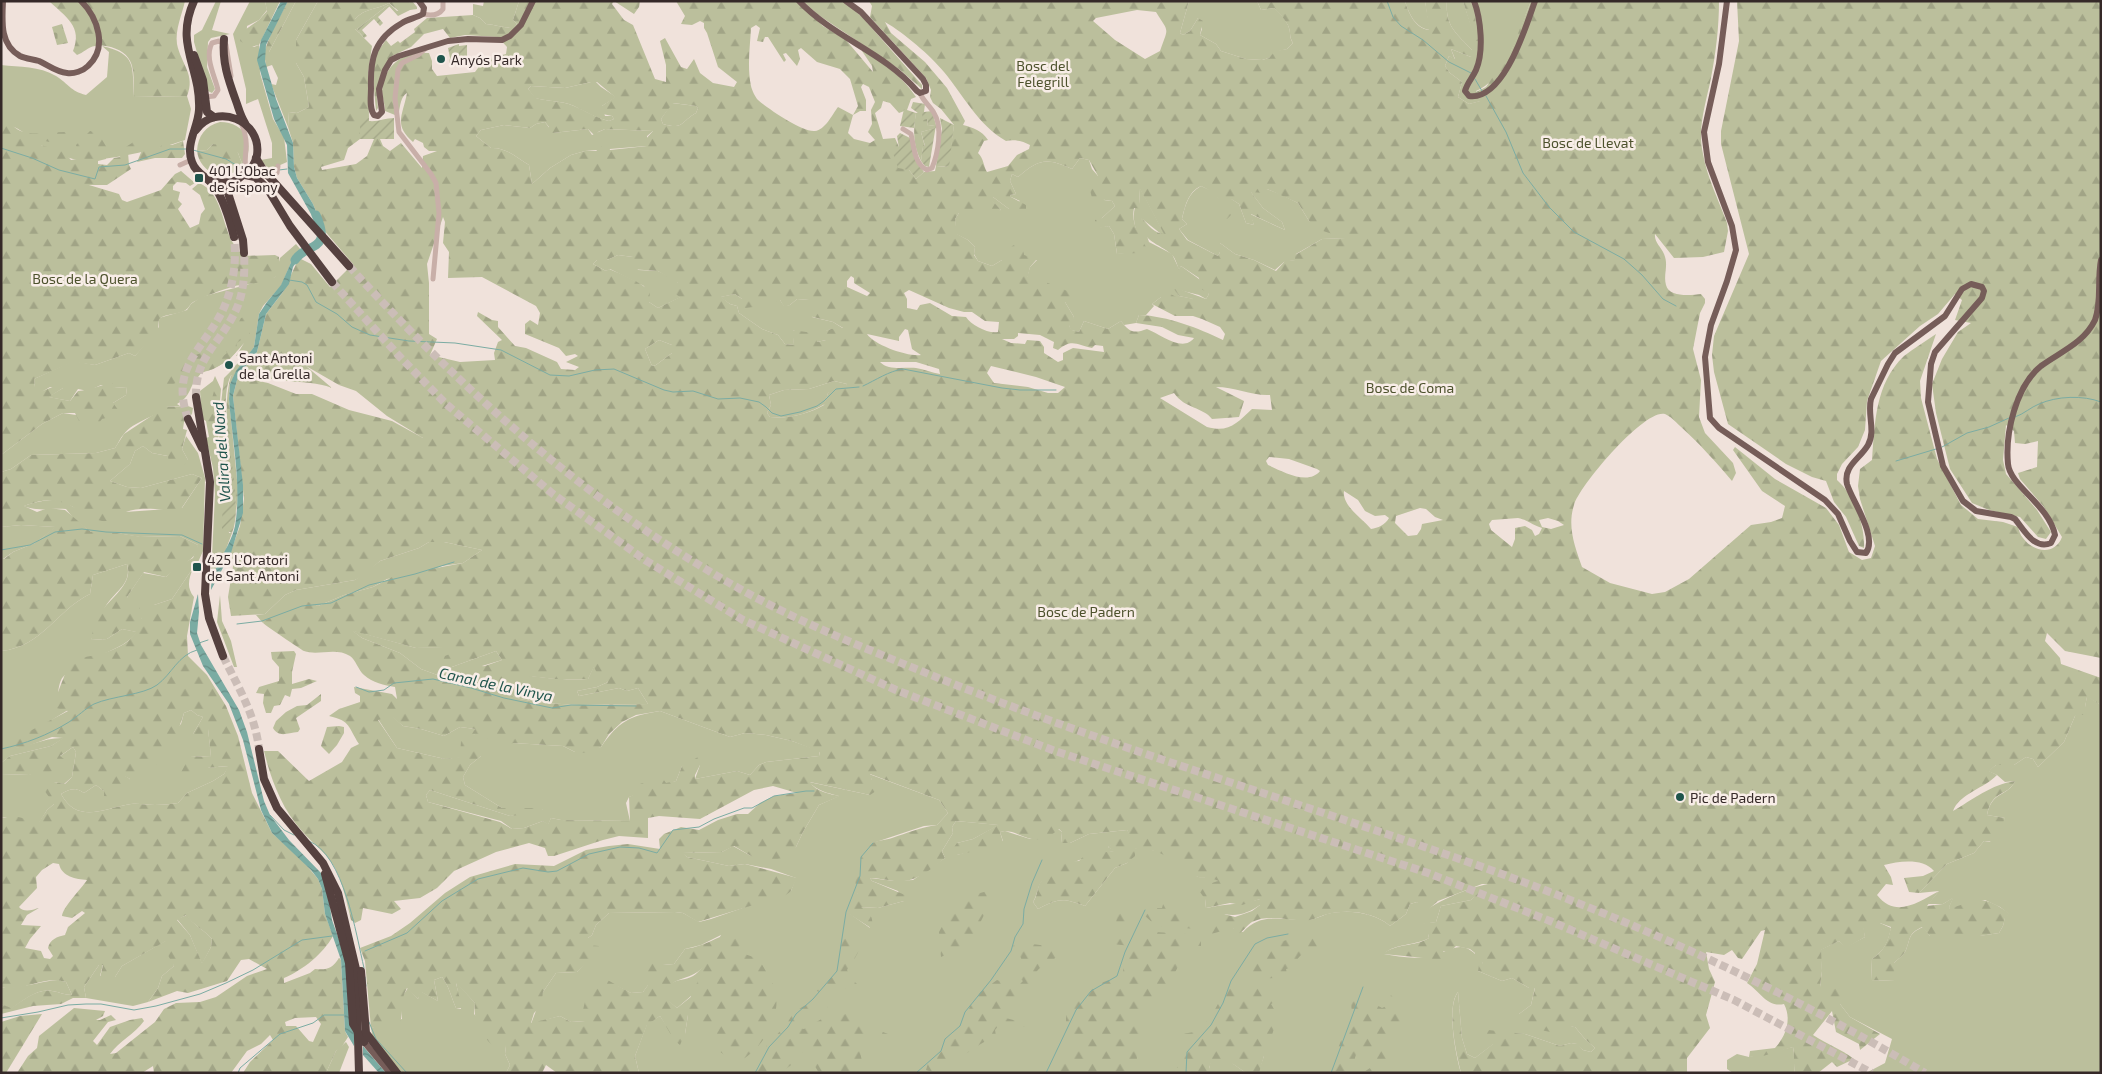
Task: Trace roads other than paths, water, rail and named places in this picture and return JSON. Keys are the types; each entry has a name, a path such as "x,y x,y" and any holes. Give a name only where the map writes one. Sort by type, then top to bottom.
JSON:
{"highway":[{"path":"194,1 187,22 186,40 203,106 214,117"},
{"path":"200,1 193,17 191,42 203,80 205,97 190,146 191,160 197,171 214,186 234,237"},
{"path":"224,39 223,60 240,116 256,139 256,158 258,164 349,266"},
{"path":"225,116 232,111 234,96"},
{"path":"194,132 203,123 214,117 236,118 246,124"},
{"path":"244,253 243,240 228,198 229,187 245,175 252,167 256,158"},
{"path":"245,175 255,177 267,188 290,226 332,282"},
{"path":"206,179 222,183 236,181"},
{"path":"196,398 210,492 205,584 207,611 223,656"},
{"path":"188,419 206,460"},
{"path":"259,749 264,779 274,804 286,821 310,846 329,872 338,893 360,965 366,1033 397,1073"},
{"path":"310,846 324,871 332,897 351,972 353,1024 364,1042"},
{"path":"338,893 357,980 359,1073"}],"main road":[{"path":"3,1 2,30 11,50 58,72 69,74 86,68 98,54 99,43 95,22 81,1"},
{"path":"419,1 424,8 423,14 399,24 375,48 370,71 371,109 374,115 378,116 382,112 379,89 389,62 399,56 448,41 468,39 495,40 510,36 521,25 533,1"},
{"path":"799,1 824,22 890,65 920,93 926,91 927,88 923,79 861,12 846,1"},
{"path":"1474,1 1481,55 1476,71 1466,91 1469,96 1485,93 1504,74 1525,32 1535,1"},
{"path":"1727,1 1719,64 1704,132 1708,162 1732,226 1736,250 1711,325 1705,357 1710,418 1720,428 1825,500 1838,514 1855,549 1860,553 1865,553 1869,546 1861,511 1848,486 1847,475 1849,467 1864,450 1871,438 1871,399 1895,354 1946,316 1964,286 1976,284 1984,289 1982,298 1939,347 1931,364 1928,402 1943,466 1966,505 1982,513 2015,519 2036,543 2049,544 2054,540 2051,524 2032,496 2010,473 2007,445 2011,418 2027,383 2036,370 2076,343 2094,321 2100,306 2099,276 2101,260"},
{"path":"364,1042 390,1073"}],"street":[{"path":"423,14 432,15 440,13 443,9 443,1"},
{"path":"205,97 214,96 218,92 211,67 210,48 212,43 222,42 228,48 237,108 247,139 245,170 247,176 255,179 273,175 277,173 278,166"},
{"path":"426,48 418,55 402,63 398,70 395,98 399,132 436,183 439,213 433,279"},
{"path":"903,130 911,134 914,151 920,165 927,170 932,168 939,125 935,113 920,93"},
{"path":"180,165 191,160"}],"water":[{"path":"281,1 288,1 266,45 265,61 276,99 293,143 294,167 297,178 313,204 323,229 312,216 288,173 287,145 274,119 257,60 261,40"},
{"path":"301,250 305,256 299,258 293,267 289,284 266,314 257,352 238,376 233,396 243,485 243,513 231,553 211,590 217,566 233,534 237,510 236,462 229,399 230,384 236,371 254,347 259,314 281,285 293,258"},
{"path":"198,594 197,633 201,645 239,710 247,732 264,801 270,815 289,840 321,873 326,881 332,920 346,959 351,1026 355,1034 354,1046 345,1031 341,960 325,914 322,889 318,879 311,870 272,833 261,810 243,740 229,704 203,666 190,634 190,622"},
{"path":"363,1046 386,1073 379,1073 363,1055"}],"waterway":[{"path":"1387,1 1393,17 1401,26 1423,40 1449,62 1471,73"},
{"path":"1475,79 1482,91"},
{"path":"1486,96 1506,132 1523,173 1549,207 1574,232 1624,259 1642,275 1663,299 1676,306"},
{"path":"1,148 32,158 59,170 95,179 99,167 125,165 170,149 186,149"},
{"path":"193,150 226,159 241,168"},
{"path":"279,170 287,169"},
{"name":"Valira del Nord","path":"295,260 300,254 320,241 320,227 316,215"},
{"path":"289,280 302,282 307,285 316,302 337,314 352,327 370,335 409,341 455,343 501,350 550,375 569,376 595,370 614,369 664,390 673,392 693,391 718,399 740,398 759,402 772,413 781,416 817,406 836,389 859,387"},
{"path":"863,386 903,369 1002,388 1056,390"},
{"path":"2015,417 2036,405 2054,399 2078,397 2101,402"},
{"path":"1942,447 1967,433 1989,427 2009,418"},
{"path":"1896,461 1936,449"},
{"path":"1,550 30,545 55,532 82,529 106,532 182,535 202,544"},
{"path":"237,624 262,621 302,606 331,603 369,585 454,562"},
{"path":"199,643 208,640"},
{"path":"1,749 28,742 45,735 69,722 94,704 136,693 157,685 180,660 190,652 197,650"},
{"name":"Canal de la Vinya","path":"356,687 369,692 384,690 394,683 433,679 504,698 552,708 571,705 636,706"},
{"path":"365,951 407,933 442,901 478,879 523,868 548,872 557,871 589,854 620,847 639,848 657,853 673,830 699,827 714,819 744,808 752,808 774,796 814,791"},
{"path":"270,815 284,830 294,835"},
{"path":"309,841 321,849 340,878 347,897 364,968"},
{"path":"755,1073 769,1047 788,1027 796,1014 813,999 837,971 846,912 860,876 861,857 873,843"},
{"path":"916,1073 941,1051 945,1039 960,1026 965,1012 1011,951 1015,937 1023,924 1024,909 1042,860"},
{"path":"1046,1073 1076,1010 1091,991 1117,976 1125,952 1145,910"},
{"path":"1186,1073 1187,1052 1211,1025 1223,1003 1231,981 1255,944 1267,938 1288,934"},
{"path":"1,1018 68,1005 101,1004 134,1010 156,1006 200,994 226,983 253,970 302,940 332,936"},
{"path":"365,977 366,986"},
{"path":"1331,1073 1363,987"},
{"path":"238,1073 240,1068 280,1034 313,1023 324,1015 344,1015"},
{"path":"369,1022 376,1039 407,1073"}],"tunnel":[{"path":"188,419 183,401 185,373 190,361 214,326 226,303 233,275 234,237"},
{"path":"196,397 199,372 203,362 228,325 240,299 244,277 244,253"},
{"path":"349,266 439,360 536,447 587,488 640,527 695,562 774,607 869,650 1065,726 1442,853 1567,899 1689,950 1749,978 1809,1008 1925,1073"},
{"path":"332,282 446,404 553,494 645,560 743,620 896,690 1055,751 1428,873 1550,921 1734,1000 1872,1073"},
{"path":"223,656 250,712 259,749"}],"place":[{"name":"Anyós Park","path":"441,59"},
{"name":"401 L'Obac de Sispony","path":"199,178"},
{"name":"Sant Antoni de la Grella","path":"229,365"},
{"name":"425 L'Oratori de Sant Antoni","path":"197,567"},
{"name":"Pic de Padern","path":"1680,797"}],"park label":[{"name":"Bosc del Felegrill","path":"1043,74"},
{"name":"Bosc de Llevat","path":"1588,142"},
{"name":"Bosc de la Quera","path":"85,278"},
{"name":"Bosc de Coma","path":"1410,387"},
{"name":"Bosc de Padern","path":"1086,611"}]}
